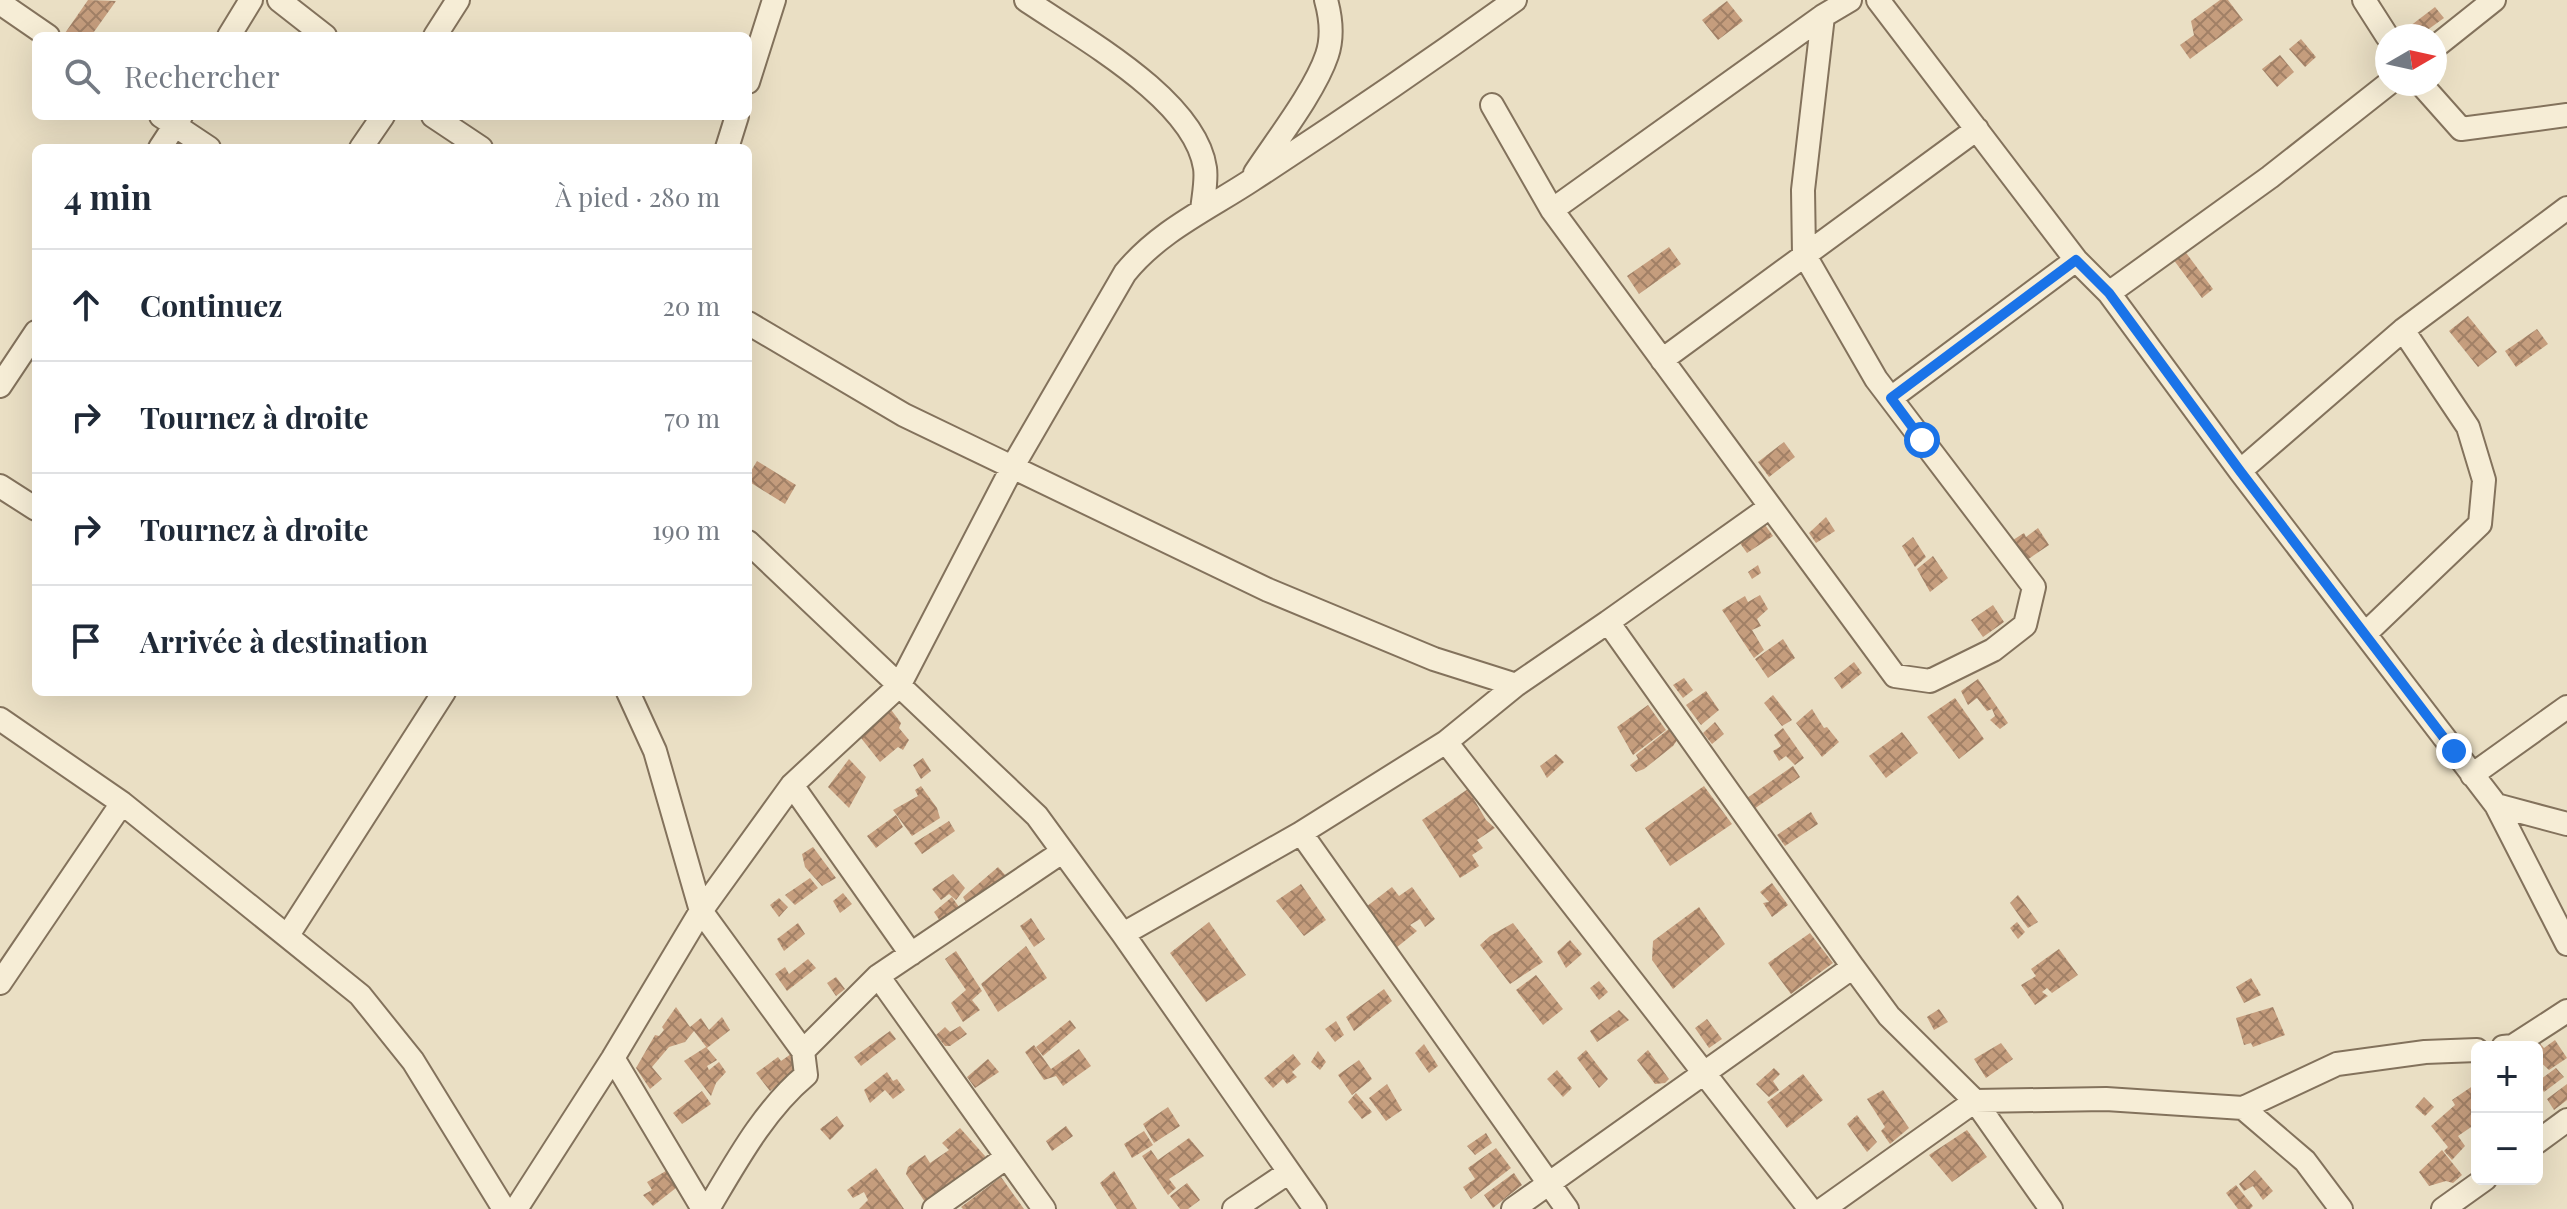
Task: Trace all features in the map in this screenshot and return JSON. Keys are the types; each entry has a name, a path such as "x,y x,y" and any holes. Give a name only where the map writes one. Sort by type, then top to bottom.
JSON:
{"street":[{"path":"231,32 251,0"},
{"path":"279,0 320,32"},
{"path":"438,32 458,0"},
{"path":"752,69 774,0"},
{"path":"1026,0 1159,93 1191,132 1205,168 1202,211"},
{"path":"1250,181 1318,75 1327,54 1331,16 1326,0"},
{"path":"516,1209 613,1058 701,911 792,785 899,686 1013,466 1125,273 1141,253 1515,0"},
{"path":"1552,210 1823,16 1850,0"},
{"path":"1878,0 2076,260 2109,293 2240,471 2496,805 2567,944"},
{"path":"2364,0 2379,24"},
{"path":"2447,37 2494,0"},
{"path":"0,3 42,32"},
{"path":"1492,105 1552,210 1895,676 1930,681 1993,650 2025,625 2034,587 1876,379 1804,254 1803,190 1823,16"},
{"path":"2109,293 2270,177 2375,94"},
{"path":"2432,96 2461,129 2567,115"},
{"path":"162,144 172,120"},
{"path":"173,120 204,144"},
{"path":"364,144 380,120"},
{"path":"439,120 475,144"},
{"path":"728,144 736,120"},
{"path":"1662,360 1977,129"},
{"path":"2240,471 2403,330 2567,208"},
{"path":"1891,398 2076,260"},
{"path":"752,325 904,415 1268,590 1434,659 1516,685"},
{"path":"2365,634 2480,524 2484,480 2468,427 2403,330"},
{"path":"0,386 32,338"},
{"path":"0,486 32,506"},
{"path":"1123,934 1301,833 1446,742 1516,685 1770,507"},
{"path":"752,546 1037,816 1315,1209"},
{"path":"1608,622 1889,1016 1975,1101 2051,1209"},
{"path":"288,935 441,696"},
{"path":"613,1058 706,1209 749,1141 793,1085 806,1075 803,1051 701,911 655,751 630,696"},
{"path":"2472,775 2567,707"},
{"path":"0,719 122,803 360,995 413,1061 504,1209"},
{"path":"1446,742 1810,1209"},
{"path":"792,785 911,954"},
{"path":"0,983 122,803"},
{"path":"2496,805 2567,824"},
{"path":"1301,833 1567,1209"},
{"path":"803,1051 878,976 1062,852"},
{"path":"1513,1209 1853,967"},
{"path":"878,976 1044,1209"},
{"path":"2521,1041 2567,1011"},
{"path":"1823,1209 1975,1101 2106,1099 2243,1108 2337,1064 2425,1052 2471,1050"},
{"path":"2243,1108 2305,1161 2341,1209"},
{"path":"2543,1138 2567,1120"},
{"path":"934,1209 1007,1157"},
{"path":"1234,1209 1289,1172"},
{"path":"2443,1209 2477,1185"}],"building":[{"path":"88,0 116,1 94,32 66,32"},
{"path":"2220,0 2228,0 2243,20 2190,59 2180,45 2194,35 2191,21"},
{"path":"1727,1 1743,21 1718,40 1702,20"},
{"path":"2435,7 2444,18 2436,24 2413,24"},
{"path":"2301,39 2316,57 2305,67 2289,49"},
{"path":"2280,55 2294,72 2277,87 2262,69"},
{"path":"2181,246 2213,289 2202,298 2170,255"},
{"path":"1669,247 1681,264 1639,294 1627,276"},
{"path":"2468,316 2497,352 2478,367 2449,331"},
{"path":"2537,329 2548,344 2516,367 2505,351"},
{"path":"1784,442 1795,457 1769,477 1758,462"},
{"path":"757,461 796,485 785,504 752,483 752,469"},
{"path":"1826,517 1835,531 1816,543 1809,533"},
{"path":"1763,522 1773,536 1747,553 1737,539"},
{"path":"2038,528 2049,545 2027,560 2013,540 2024,533 2026,537"},
{"path":"1913,537 1926,557 1915,567 1902,546"},
{"path":"1933,556 1948,578 1930,592 1917,569"},
{"path":"1758,565 1761,573 1752,579 1748,572"},
{"path":"1760,595 1768,609 1757,619 1761,626 1752,630 1764,650 1754,658 1722,610 1745,596 1748,602"},
{"path":"1993,605 2004,622 1983,637 1971,620"},
{"path":"1783,639 1795,658 1768,678 1755,659"},
{"path":"1854,662 1862,673 1842,689 1834,678"},
{"path":"1684,678 1693,690 1683,698 1673,685"},
{"path":"1978,679 2008,723 2000,729 1990,720 1995,716 1992,709 1987,711 1977,698 1968,705 1961,691"},
{"path":"1706,691 1719,710 1701,725 1686,705"},
{"path":"1773,695 1792,720 1782,726 1764,703"},
{"path":"1955,698 1984,739 1959,759 1927,717"},
{"path":"886,703 909,740 903,750 898,747 880,762 861,738"},
{"path":"1648,705 1666,730 1633,755 1617,727"},
{"path":"1812,709 1824,728 1827,727 1839,742 1822,757 1796,723"},
{"path":"1715,722 1724,734 1712,744 1703,733"},
{"path":"1670,728 1678,739 1673,746 1636,772 1630,765 1638,759 1636,755"},
{"path":"1783,728 1804,758 1795,765 1786,756 1779,761 1773,751 1781,746 1774,735"},
{"path":"1902,732 1918,753 1886,778 1869,756"},
{"path":"1556,754 1564,762 1547,778 1540,766"},
{"path":"923,758 931,771 921,779 913,765"},
{"path":"849,759 866,777 849,808 828,787"},
{"path":"1793,766 1800,777 1754,809 1747,798"},
{"path":"921,786 937,808 940,818 912,836 893,810 918,796 915,790"},
{"path":"1704,786 1732,824 1670,866 1645,828"},
{"path":"1468,789 1486,820 1495,828 1477,840 1483,848 1472,855 1479,866 1460,878 1422,820"},
{"path":"1811,812 1818,824 1785,846 1777,835"},
{"path":"896,815 903,827 876,848 867,836"},
{"path":"949,821 955,831 922,854 914,843"},
{"path":"813,847 836,878 822,886 805,867 802,854"},
{"path":"998,867 1007,877 968,905 963,897"},
{"path":"953,874 965,888 956,900 949,894 941,900 932,889"},
{"path":"810,878 818,888 795,905 785,895"},
{"path":"1772,883 1788,905 1772,917 1763,903 1769,902 1760,892"},
{"path":"1301,884 1326,920 1304,936 1276,901"},
{"path":"1392,887 1399,896 1412,887 1435,919 1425,927 1420,919 1410,925 1417,931 1391,952 1362,910"},
{"path":"843,893 852,904 840,913 833,901"},
{"path":"2018,895 2038,922 2028,928 2010,903"},
{"path":"952,897 959,907 940,921 934,912"},
{"path":"779,898 788,907 779,917 770,905"},
{"path":"1699,907 1725,944 1673,989 1652,960 1653,941"},
{"path":"1031,918 1045,939 1034,947 1020,926"},
{"path":"1209,922 1246,975 1206,1002 1170,953"},
{"path":"2017,922 2025,932 2018,939 2010,928"},
{"path":"798,923 805,934 784,951 777,939"},
{"path":"1513,923 1543,962 1510,984 1480,945"},
{"path":"1810,933 1833,963 1791,994 1768,963"},
{"path":"1570,940 1582,954 1566,968 1557,952"},
{"path":"1026,946 1047,978 998,1012 981,984"},
{"path":"2059,949 2078,975 2052,993 2047,988 2042,992 2048,996 2035,1005 2021,985 2036,976 2031,969"},
{"path":"956,951 982,991 972,1000 980,1010 963,1022 951,1003 966,990 945,959"},
{"path":"808,959 816,968 787,991 775,974 785,967 789,974"},
{"path":"1536,975 1563,1009 1543,1025 1516,990"},
{"path":"836,977 845,989 836,996 827,983"},
{"path":"2251,978 2261,995 2244,1003 2236,987"},
{"path":"1599,981 1608,992 1599,1000 1590,988"},
{"path":"1384,989 1392,1001 1354,1031 1346,1017"},
{"path":"676,1007 690,1027 701,1018 709,1030 722,1017 730,1030 707,1048 694,1031 685,1042 669,1047 652,1067 662,1079 650,1089 636,1068 655,1035 659,1036 664,1030 662,1027"},
{"path":"2273,1007 2285,1035 2253,1047 2251,1043 2244,1045 2236,1018"},
{"path":"1939,1009 1948,1022 1934,1030 1927,1017"},
{"path":"1619,1010 1629,1020 1597,1042 1590,1031"},
{"path":"1707,1019 1722,1039 1709,1048 1695,1028"},
{"path":"1070,1020 1076,1028 1043,1056 1036,1047"},
{"path":"1336,1021 1344,1035 1335,1042 1325,1029"},
{"path":"960,1026 967,1034 950,1046 945,1046 936,1035 945,1027 950,1032"},
{"path":"890,1031 896,1039 861,1066 854,1057"},
{"path":"2555,1040 2567,1058 2549,1070 2543,1064 2543,1047"},
{"path":"2001,1043 2013,1059 1986,1078 1974,1059"},
{"path":"1424,1044 1438,1066 1429,1073 1415,1053"},
{"path":"1034,1045 1051,1069 1079,1049 1091,1066 1063,1086 1056,1076 1044,1080 1025,1052"},
{"path":"706,1047 717,1060 707,1066 709,1070 719,1062 726,1072 716,1083 711,1096 684,1061"},
{"path":"1586,1050 1608,1079 1599,1088 1577,1058"},
{"path":"1648,1050 1669,1079 1665,1083 1655,1084 1637,1060"},
{"path":"1318,1051 1326,1062 1320,1070 1311,1062"},
{"path":"791,1054 801,1068 770,1091 756,1073 778,1057 781,1061"},
{"path":"1293,1054 1301,1064 1292,1072 1297,1077 1287,1084 1283,1079 1273,1088 1264,1078"},
{"path":"988,1059 999,1072 975,1088 967,1077"},
{"path":"1359,1060 1372,1079 1352,1095 1338,1075"},
{"path":"1774,1068 1780,1074 1773,1081 1779,1090 1769,1097 1756,1084"},
{"path":"2556,1068 2564,1077 2544,1092 2543,1078"},
{"path":"1557,1070 1572,1088 1563,1097 1547,1079"},
{"path":"887,1072 905,1090 893,1099 885,1090 870,1103 864,1090"},
{"path":"1803,1074 1823,1100 1787,1128 1767,1102"},
{"path":"1387,1084 1402,1110 1386,1121 1369,1098"},
{"path":"2567,1084 2567,1100 2554,1110 2547,1099"},
{"path":"2471,1087 2471,1127 2458,1136 2465,1146 2452,1160 2444,1151 2448,1147 2431,1126 2455,1105 2452,1100"},
{"path":"1883,1090 1909,1128 1890,1144 1881,1131 1885,1127 1867,1099"},
{"path":"702,1091 711,1104 682,1124 673,1113"},
{"path":"1356,1093 1372,1112 1362,1119 1348,1102"},
{"path":"2424,1097 2434,1107 2425,1116 2415,1107"},
{"path":"1168,1107 1180,1126 1154,1143 1143,1124"},
{"path":"1857,1115 1877,1142 1867,1152 1847,1124"},
{"path":"837,1116 844,1126 830,1140 820,1129"},
{"path":"1066,1126 1073,1136 1052,1151 1046,1141"},
{"path":"960,1128 985,1156 983,1168 930,1204 925,1202 906,1174 908,1167 925,1155 930,1163 949,1150 942,1143"},
{"path":"1967,1130 1987,1157 1952,1182 1929,1155"},
{"path":"1144,1131 1153,1145 1132,1158 1124,1144"},
{"path":"1486,1133 1492,1143 1475,1155 1467,1146"},
{"path":"1189,1138 1204,1156 1169,1179 1176,1188 1168,1195 1142,1156 1151,1150 1158,1160"},
{"path":"1496,1148 1511,1168 1471,1199 1463,1187 1475,1179 1468,1168"},
{"path":"2442,1150 2462,1175 2453,1183 2446,1181 2429,1186 2419,1172"},
{"path":"671,1168 681,1184 653,1206 643,1195 652,1190 647,1182"},
{"path":"876,1168 904,1209 859,1209 868,1200 864,1192 853,1198 847,1190"},
{"path":"2255,1170 2273,1191 2263,1200 2253,1186 2244,1191 2239,1184"},
{"path":"1114,1171 1137,1209 1117,1209 1100,1183"},
{"path":"1514,1173 1522,1185 1493,1208 1484,1195"},
{"path":"1001,1177 1024,1209 961,1207"},
{"path":"1187,1183 1200,1200 1188,1209 1180,1209 1170,1196"},
{"path":"2236,1185 2253,1206 2250,1209 2238,1209 2226,1193"}],"route":[{"path":"1922,440 1891,398 2076,260 2109,293 2240,471 2454,751"}]}
